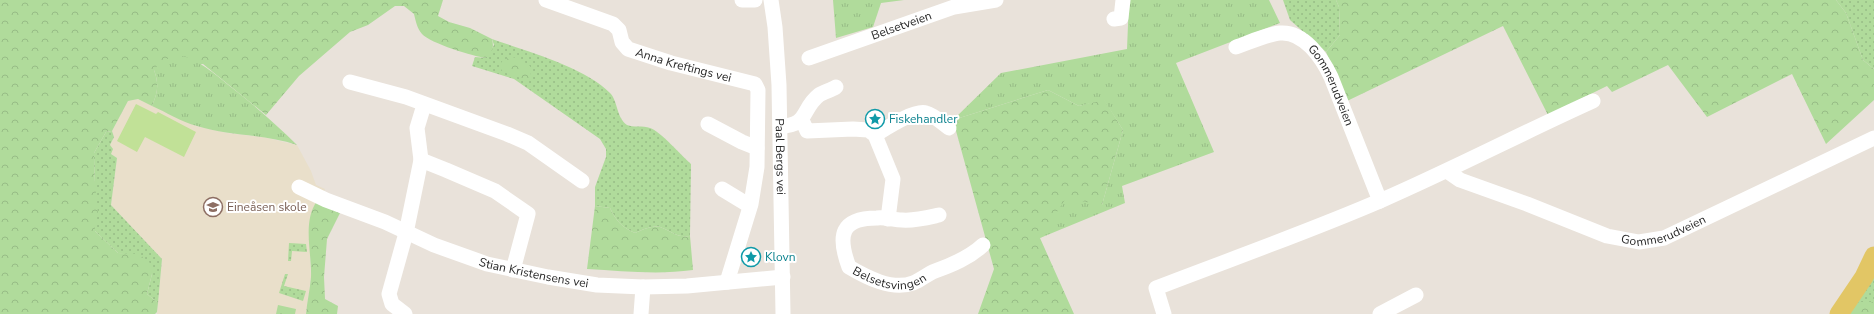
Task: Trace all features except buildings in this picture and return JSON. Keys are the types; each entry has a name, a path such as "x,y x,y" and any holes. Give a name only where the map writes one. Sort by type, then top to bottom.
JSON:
{"main road":[{"path":"1840,314 1864,277 1874,256"}],"street":[{"name":"Anna Kreftings vei","path":"546,0 613,24 619,30 622,42 628,49 683,67 755,84 758,90 758,148"},
{"path":"742,0 755,0"},
{"name":"Paal Bergs vei","path":"771,0 777,52 780,126 783,314"},
{"name":"Belsetveien","path":"809,58 954,7 996,0"},
{"path":"1114,19 1121,18 1123,0"},
{"name":"Gommerudveien","path":"1236,47 1280,33 1293,34 1316,51 1324,61 1331,77 1380,201"},
{"path":"350,82 396,94 507,134 528,143 582,181"},
{"path":"780,126 789,126 802,120 819,95 836,87"},
{"path":"1164,314 1156,288 1380,201 1447,172 1545,122 1593,101"},
{"path":"405,314 392,304 389,294 406,233 421,160 417,128 424,105"},
{"path":"875,135 913,114 921,112 927,113 949,128"},
{"path":"802,120 807,132 853,129 868,130 875,135 893,179 888,219"},
{"path":"708,124 742,142 758,148 757,167 750,206 727,282"},
{"name":"Gommerudveien","path":"1447,172 1460,180 1527,204 1607,236 1639,242 1664,238 1874,138"},
{"path":"421,160 495,191 528,214 513,270"},
{"name":"Stian Kristensens vei","path":"299,187 326,200 385,222 434,245 487,264 581,283 623,287 643,287 782,277"},
{"path":"722,189 750,206"},
{"name":"Belsetsvingen","path":"939,215 918,220 878,218 856,220 850,223 844,235 845,256 849,267 863,275 890,284 901,285 913,283 931,273 954,264 975,253 983,245"},
{"path":"641,314 643,287"},
{"path":"1380,314 1416,295"}],"shaded area":[{"name":"Eineåsen skole","path":"138,99 196,126 227,133 263,137 297,145 311,171 316,185 325,189 309,226 311,277 306,314 157,314 162,259 111,205 117,158 111,154 110,145 114,137 112,131 128,101"}],"green space":[{"path":"0,0 443,0 438,16 449,22 470,28 492,39 493,47 491,54 487,58 443,45 427,38 422,34 414,14 404,6 395,6 368,25 350,32 299,76 266,115 203,64 154,70 157,80 157,88 152,106 138,99 128,101 112,131 106,132 94,153 94,173 98,214 95,219 95,231 118,253 139,254 150,263 152,274 147,294 158,303 157,312 155,314 0,314"},
{"path":"833,0 904,0 881,3 873,27 836,38"},
{"path":"1129,0 1269,0 1280,23 1176,63 1214,152 1122,186 1125,203 1040,238 1066,198 1102,205 1123,130 1104,100 1079,106 1048,90 953,120 1001,73 1127,49"},
{"path":"1283,0 1336,0 1339,7 1340,35 1326,52 1290,20"},
{"path":"1336,0 1836,0 1846,13 1863,60 1874,69 1874,100 1826,144 1792,74 1707,117 1668,65 1612,92 1607,86 1548,115 1503,26 1347,101 1326,52 1340,35 1339,7"},
{"path":"1836,0 1874,0 1874,69 1863,60 1846,13"},
{"path":"492,39 554,61 586,75 613,96 623,122 627,125 647,127 654,130 691,164 690,236 681,236 660,227 647,228 635,233 620,223 610,208 595,206 595,187 606,157 606,149 600,139 514,79 472,66 475,57 487,58 494,45"},
{"path":"184,56 204,66 265,115 297,145 285,141 221,132 197,126 152,106 157,88 157,80 154,70 160,63 167,59"},
{"path":"512,57 520,59 530,66 531,76 527,80 503,72 499,66 503,60"},
{"path":"1048,90 1079,106 1104,99 1123,130 1102,205 1040,238 1074,314 978,314 994,269 953,120"},
{"path":"136,104 156,114 158,112 196,132 184,157 145,137 137,152 117,141"},
{"path":"112,131 114,137 110,145 113,149 111,154 117,158 111,205 162,259 158,303 147,294 152,274 124,254 118,253 95,231 94,153 106,132"},
{"path":"317,201 340,213 327,239 324,277 325,299 338,306 337,314 306,314 311,277 309,228 312,209"},
{"path":"595,206 610,208 620,223 635,233 647,228 660,227 681,236 690,236 693,270 627,272 587,269"},
{"path":"289,243 306,244 307,252 292,251 291,261 288,261"},
{"path":"285,274 288,274 284,286 306,291 303,301 279,293"},
{"path":"1874,276 1874,302 1858,302"},
{"path":"1858,302 1874,302 1874,314 1848,314"},
{"path":"278,305 296,309 295,314 276,314"}],"place":[{"name":"Fiskehandler","path":"875,119"},
{"name":"Eineåsen skole","path":"213,207"},
{"name":"Klovn","path":"751,257"}]}
